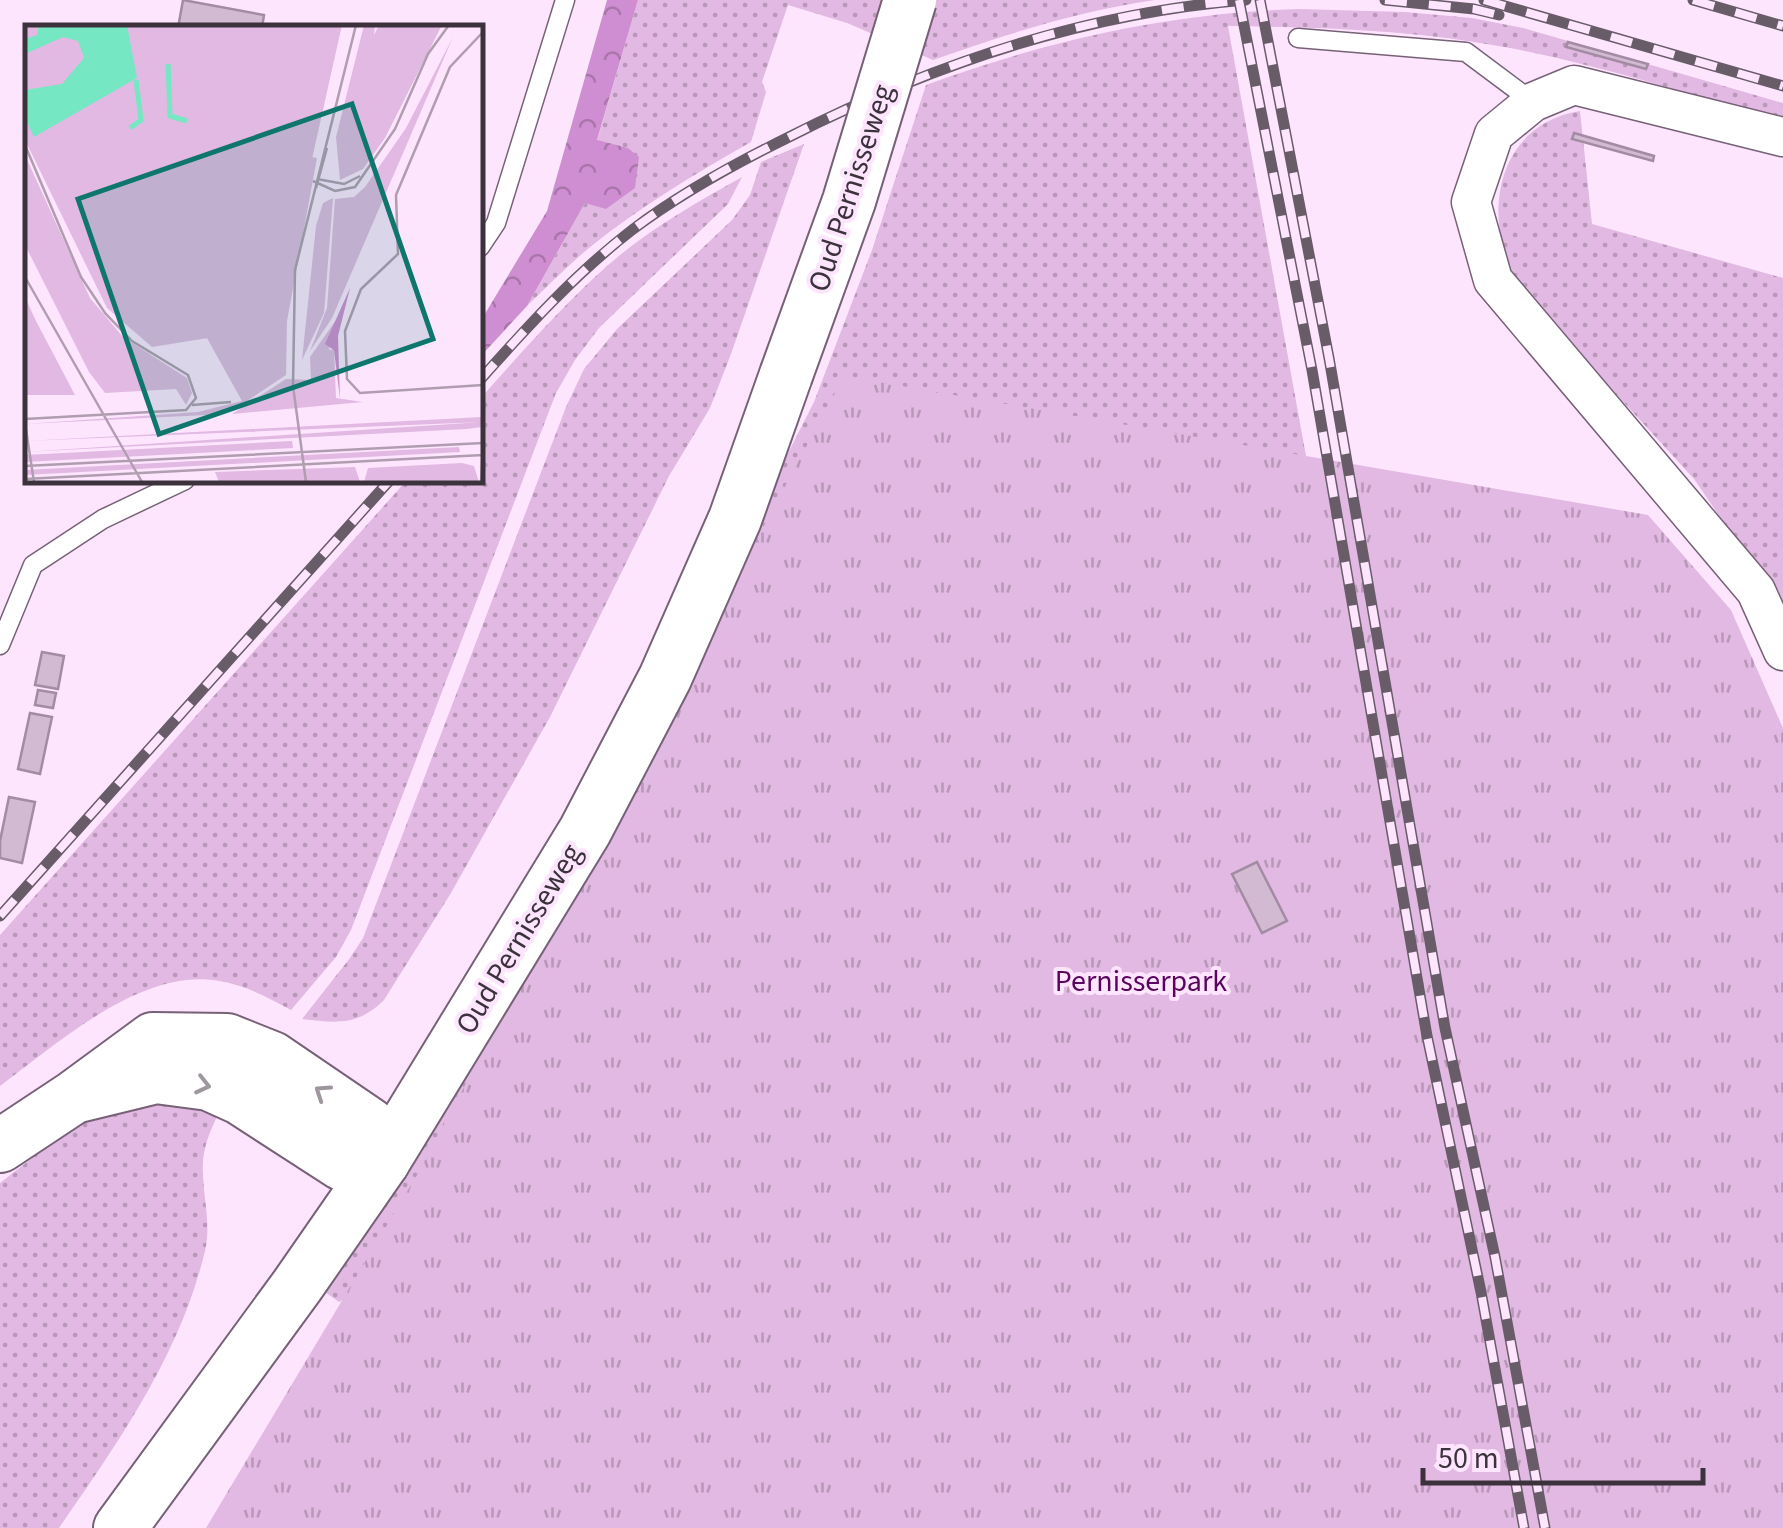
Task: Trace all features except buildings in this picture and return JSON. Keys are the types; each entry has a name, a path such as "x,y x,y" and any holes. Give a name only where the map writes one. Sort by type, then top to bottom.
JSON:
{"street":[{"name":"Oud Pernisseweg","path":"120,1528 297,1286 365,1150 585,831 656,695 735,520 849,201 910,0"},
{"path":"1783,137 1574,85 1533,102 1494,134 1471,202 1493,280 1756,590 1783,651"},
{"path":"0,1146 153,1040 227,1040 272,1058 365,1150"}],"lane":[{"path":"482,244 496,223 565,0"},
{"path":"1298,38 1466,52 1533,102"},
{"path":"0,645 33,566 103,519 181,482"}],"green space":[{"path":"607,0 638,0 597,140 628,148 639,157 635,188 606,209 585,203 527,306 482,355 482,319 547,211"},
{"path":"638,0 1155,0 1043,24 933,60 847,23 788,5 762,82 766,92 751,142 628,219 581,255 527,306 585,203 628,148 597,141"},
{"path":"1299,9 1405,12 1472,18 1523,28 1783,103 1783,121 1579,63 1475,42 1369,31 1228,26 1352,710 339,1302 312,1283 727,573 814,402 872,250 926,85 1018,55 1110,32 1203,16"},
{"path":"1580,111 1592,224 1783,278 1783,609 1694,479 1541,312 1509,266 1498,216 1506,169 1517,148 1533,131 1554,118"},
{"path":"804,144 710,408 669,476 550,717 451,893 384,1000 365,1014 346,1021 302,1019 363,938 566,407 584,369 617,329 732,220 750,195 761,162"},
{"path":"742,177 728,204 599,328 556,393 351,930 336,957 291,1010 247,989 219,981 160,985 102,1012 0,1086 0,935 405,482 482,482 482,397 607,266 689,207"},
{"name":"Pernisserpark","path":"844,376 1648,515 1731,610 1783,728 1783,1528 206,1528 417,1175"},
{"path":"144,1103 221,1109 203,1157 207,1232 194,1289 145,1396 59,1528 0,1528 0,1183 68,1130 107,1112"}],"railway":[{"path":"1239,0 1312,370 1427,1036 1481,1292 1524,1528"},
{"path":"482,378 534,320 632,230 708,180 789,137 898,87 1011,46 1126,17 1246,0"},
{"path":"1260,0 1329,358 1445,1028 1495,1257 1545,1528"},
{"path":"1385,0 1499,15"},
{"path":"1484,0 1783,86"},
{"path":"1693,0 1783,26"},
{"path":"0,916 388,482"}]}
